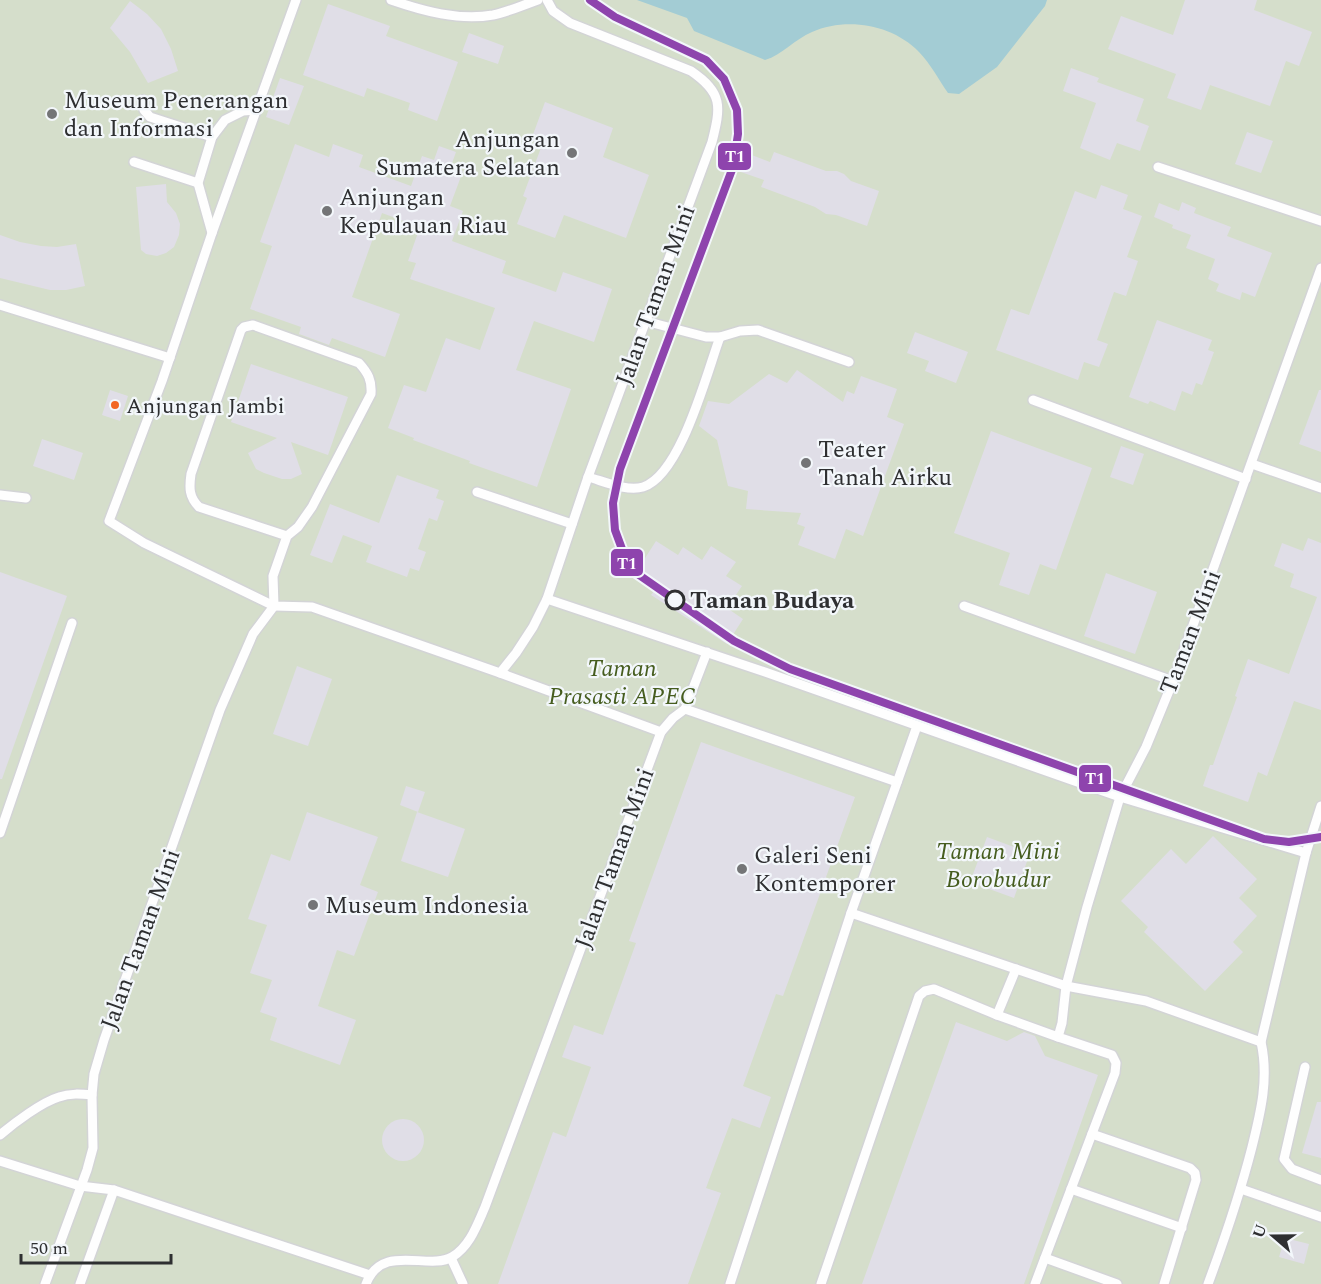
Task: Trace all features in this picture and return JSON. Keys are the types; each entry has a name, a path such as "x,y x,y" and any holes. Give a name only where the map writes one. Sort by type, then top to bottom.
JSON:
{"lane":[{"path":"296,0 212,233 170,358 109,521 144,543 274,606 312,608 661,732"},
{"path":"391,0 423,11 464,16 492,15 538,0"},
{"name":"Jalan Taman Mini","path":"500,673 533,627 547,599 588,477 712,142 717,123 718,100 707,82 691,71 570,23 553,11 547,0"},
{"path":"143,100 144,110 150,117 212,137"},
{"path":"212,233 198,183 212,137 225,120 243,111 256,110"},
{"path":"134,162 198,183"},
{"path":"1158,167 1321,221"},
{"name":"Taman Mini","path":"1058,1037 1066,986 1120,798 1146,747 1173,681 1321,268"},
{"path":"0,305 170,358"},
{"path":"645,321 706,337 720,337 740,331 758,330 849,362"},
{"path":"274,606 273,576 287,536 298,527 312,507 371,394 372,384 370,377 359,363 253,325 241,330 191,474 190,494 193,502 199,507 287,536"},
{"path":"588,477 626,487 643,487 663,474 685,437 720,337"},
{"path":"1033,400 1246,478"},
{"path":"1252,464 1321,488"},
{"path":"477,492 572,524"},
{"path":"0,495 26,498"},
{"path":"547,599 765,672 1120,798 1306,852"},
{"name":"Jalan Taman Mini","path":"45,1284 93,1148 94,1074 104,1040 220,710 253,634 274,606"},
{"path":"964,606 1173,681"},
{"path":"0,833 72,623"},
{"name":"Jalan Taman Mini","path":"451,1258 464,1248 485,1208 661,732 673,717 685,710 707,652"},
{"path":"685,710 897,783"},
{"path":"730,1284 851,913 917,726"},
{"path":"1209,1284 1241,1190 1265,1084 1265,1061 1261,1041 1306,852 1321,806"},
{"path":"851,913 1066,986 1146,1001 1261,1041"},
{"path":"997,1015 1016,969"},
{"path":"820,1284 919,996 925,991 934,989 997,1015 1112,1055 1116,1063 1115,1073 1035,1284"},
{"path":"1305,1067 1284,1159 1292,1170 1321,1180"},
{"path":"0,1135 57,1097 73,1094 92,1095"},
{"path":"1092,1134 1190,1168 1194,1173 1196,1180 1164,1284"},
{"path":"0,1161 80,1186 114,1190 368,1279 382,1266 406,1258 433,1261 451,1258 463,1284"},
{"path":"1071,1189 1182,1228"},
{"path":"80,1284 114,1190"},
{"path":"1241,1190 1321,1217"},
{"path":"1045,1258 1117,1284"}],"green space":[{"path":"0,0 1321,0 1321,1284 0,1284"}],"water":[{"path":"637,0 1047,0 1045,6 997,67 959,94 948,93 927,61 908,42 882,29 854,24 825,27 806,35 765,60 694,31 687,18"}],"building":[{"path":"1185,0 1257,0 1254,10 1312,32 1299,66 1286,61 1270,106 1210,85 1201,110 1167,98 1176,74 1108,49 1121,16 1173,35"},
{"path":"130,1 161,29 178,71 148,83 130,52 110,28"},
{"path":"328,4 390,26 386,36 458,62 437,121 408,110 410,103 367,88 364,97 303,75"},
{"path":"469,33 504,46 498,64 462,52"},
{"path":"1071,68 1099,78 1097,82 1144,99 1136,121 1149,126 1140,151 1117,143 1110,160 1080,148 1096,103 1063,91"},
{"path":"280,78 304,86 289,125 266,117"},
{"path":"545,102 613,128 603,157 649,175 626,238 564,215 555,238 517,224 527,198 523,196 542,145 531,140"},
{"path":"1247,132 1273,141 1261,173 1235,164"},
{"path":"295,144 329,157 333,144 363,155 359,167 411,186 422,156 434,160 439,146 456,152 451,166 463,171 450,206 463,211 452,241 506,261 502,273 556,292 563,272 612,289 594,342 534,321 516,370 571,389 537,487 469,463 470,461 388,428 404,385 426,392 446,338 480,350 495,308 410,279 416,263 408,261 420,227 382,213 352,297 400,314 385,357 332,338 329,345 299,334 301,327 250,309 272,246 260,242"},
{"path":"744,152 770,162 774,152 826,171 837,171 851,181 879,191 867,226 836,215 826,214 815,207 761,187 764,180 738,171"},
{"path":"166,184 167,202 176,213 180,224 179,235 174,247 166,253 157,256 146,254 141,250 136,187"},
{"path":"1101,185 1128,195 1123,209 1142,216 1127,257 1138,261 1126,296 1114,292 1097,340 1108,344 1099,367 1084,362 1078,380 996,350 1011,309 1029,315 1075,191 1096,199"},
{"path":"1182,202 1196,208 1194,213 1231,227 1227,236 1272,253 1255,297 1242,292 1240,300 1216,291 1219,284 1208,279 1215,259 1186,248 1191,235 1172,228 1173,225 1154,217 1159,203 1179,211"},
{"path":"0,235 41,246 57,247 76,244 85,286 66,290 50,290 0,278"},
{"path":"1157,320 1212,340 1208,350 1214,352 1202,385 1196,383 1192,395 1182,391 1175,411 1150,401 1148,404 1129,397"},
{"path":"915,332 968,352 956,383 925,371 929,361 907,353"},
{"name":"Anjungan Jambi","path":"251,364 348,397 328,455 291,442 302,474 291,479 282,479 256,469 248,453 277,438 231,422"},
{"name":"Teater Tanah Airku","path":"797,370 843,402 847,391 854,394 861,376 897,389 887,417 904,424 863,536 846,529 835,559 798,545 805,527 797,524 801,513 746,509 748,491 728,486 717,440 699,426 708,401 729,404 769,374 787,383"},
{"path":"110,390 128,396 120,421 102,415"},
{"path":"1319,390 1321,390 1321,452 1299,444"},
{"path":"991,431 1092,468 1056,570 1040,564 1029,595 999,585 1010,553 954,533"},
{"path":"42,439 83,453 74,480 33,466"},
{"path":"1121,446 1144,454 1133,485 1110,477"},
{"path":"397,475 439,490 436,498 444,501 437,521 429,518 418,549 426,552 419,571 410,568 407,577 366,562 372,546 343,535 332,563 310,555 330,504 379,523"},
{"path":"1308,538 1321,543 1321,710 1294,701 1267,776 1258,772 1248,802 1203,786 1210,765 1213,765 1248,659 1289,674 1317,597 1290,587 1294,574 1274,566 1282,543 1303,551"},
{"path":"656,541 678,555 683,547 702,560 711,546 736,562 726,576 742,586 727,608 743,619 727,644 651,595 654,591 633,577"},
{"path":"0,572 67,596 2,779 0,779"},
{"path":"1106,573 1157,592 1135,654 1084,636"},
{"path":"297,666 332,679 308,746 273,734"},
{"path":"701,742 855,797 783,996 776,994 743,1086 771,1097 760,1128 732,1118 706,1188 721,1193 688,1284 498,1284 553,1132 566,1137 591,1067 562,1057 574,1025 603,1035 636,943 629,941"},
{"path":"406,786 425,792 418,812 400,805"},
{"name":"Museum Indonesia","path":"307,812 378,837 360,885 378,892 354,956 337,950 318,1006 356,1020 340,1065 270,1040 277,1018 260,1012 272,980 250,973 267,925 248,919 271,854 290,861"},
{"path":"417,812 465,829 448,877 401,861"},
{"path":"1213,836 1257,879 1239,898 1257,916 1233,942 1243,952 1205,991 1144,932 1148,927 1121,901 1171,849 1186,864"},
{"path":"987,837 1030,853 1014,898 970,882"},
{"path":"956,1022 1007,1041 1024,1032 1035,1036 1045,1056 1098,1075 1024,1284 862,1284"},
{"path":"1317,1102 1321,1102 1321,1158 1302,1153"},
{"path":"403,1119 418,1125 424,1140 418,1155 403,1161 388,1155 382,1140 388,1125"},
{"path":"1285,1238 1309,1244 1304,1264 1279,1257"}],"transit line":[{"name":"T1","path":"590,0 615,17 706,60 724,79 737,110 738,134 733,167 620,469 613,503 615,530 629,568 734,641 790,669 1264,839 1289,842 1321,837"}],"place":[{"name":"Museum Penerangan dan Informasi","path":"52,114"},
{"name":"Anjungan Sumatera Selatan","path":"572,153"},
{"name":"Anjungan Kepulauan Riau","path":"327,211"},
{"name":"Anjungan Jambi","path":"115,405"},
{"name":"Teater Tanah Airku","path":"806,463"},
{"name":"Taman Budaya","path":"675,600"},
{"name":"Galeri Seni Kontemporer","path":"742,869"},
{"name":"Museum Indonesia","path":"313,905"}],"park label":[{"name":"Taman Prasasti APEC","path":"622,682"},
{"name":"Taman Mini Borobudur","path":"998,865"}]}
